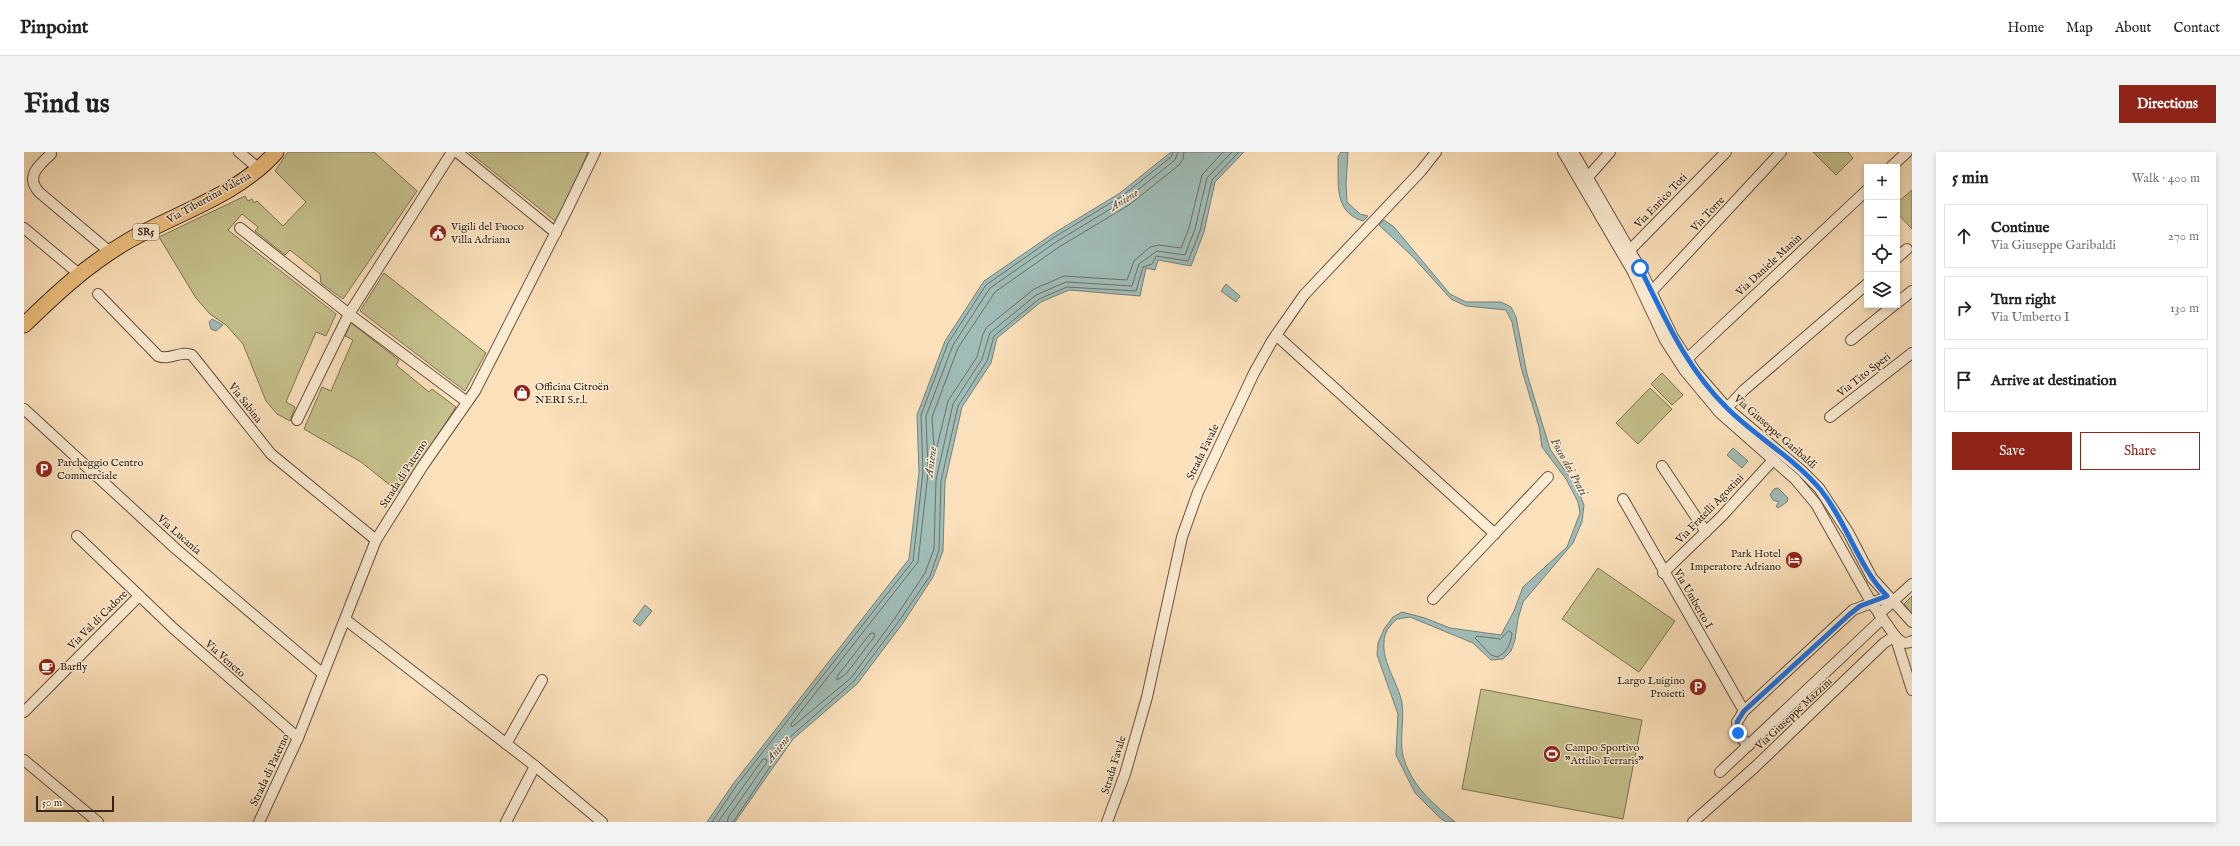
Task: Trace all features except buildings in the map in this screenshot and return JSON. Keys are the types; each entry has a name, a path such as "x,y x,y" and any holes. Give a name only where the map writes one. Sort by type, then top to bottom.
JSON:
{"main road":[{"name":"Via Tiburtina Valeria","path":"24,325 79,274 110,252 242,183 276,152"}],"street":[{"path":"239,152 259,169"},
{"path":"297,420 349,314 452,152"},
{"path":"456,152 556,233"},
{"name":"Strada di Paterno","path":"259,822 298,738 346,620 376,540 422,467 478,386 556,233 595,152"},
{"name":"Strada Favale","path":"1107,822 1125,774 1147,697 1174,566 1188,520 1200,486 1256,368 1276,335 1312,286 1421,171 1436,152"},
{"name":"Via Giuseppe Garibaldi","path":"1563,152 1633,272 1665,340 1679,362 1720,413 1801,485 1813,500 1871,602 1895,636 1912,685"},
{"name":"Via Giuseppe Garibaldi","path":"1573,152 1630,250 1673,337 1687,358 1711,391 1727,408 1801,470 1820,488 1848,532 1866,568 1890,600"},
{"path":"1588,177 1610,152"},
{"name":"Via Enrico Toti","path":"1630,250 1726,152"},
{"name":"Via Torre","path":"1652,292 1782,152"},
{"path":"1894,164 1907,152"},
{"path":"51,154 34,172 32,178 33,184 40,192 110,252"},
{"name":"Via Daniele Manin","path":"1687,358 1864,193"},
{"path":"24,228 79,274"},
{"path":"240,228 349,314 467,402"},
{"path":"1900,255 1907,249"},
{"path":"1727,408 1744,390 1864,287"},
{"path":"1900,301 1912,291"},
{"name":"Via Sabina","path":"98,294 158,356 165,358 187,354 192,356 268,452 376,540"},
{"path":"1851,340 1890,308"},
{"path":"1276,335 1495,534"},
{"name":"Via Tito Speri","path":"1830,417 1912,353"},
{"name":"Via Lucania","path":"24,409 176,549 323,674"},
{"name":"Via Fratelli Agostini","path":"1664,573 1706,532 1773,460"},
{"path":"1662,466 1706,532"},
{"path":"1433,599 1548,477"},
{"name":"Via Umberto I","path":"1623,499 1744,711"},
{"name":"Via Veneto","path":"77,536 139,596 298,738"},
{"path":"1720,772 1881,617 1890,600 1912,584"},
{"name":"Via Val di Cadore","path":"24,712 139,596"},
{"path":"1748,746 1738,733 1737,722 1744,711 1854,610 1871,602 1890,600"},
{"path":"1890,600 1912,622"},
{"path":"346,620 535,766 602,822"},
{"path":"1895,636 1901,642 1906,643 1912,641"},
{"name":"Via Giuseppe Mazzini","path":"1693,822 1754,768 1884,643 1895,636"},
{"path":"506,744 542,680"},
{"path":"24,760 98,822"},
{"path":"506,822 535,766"}],"shaded area":[{"path":"288,152 374,152 417,191 343,299 321,283 320,274 290,250 285,255 255,231 258,227 242,214 228,230 336,314 326,336 316,332 286,402 295,407 290,421 277,414 266,401 243,344 226,325 210,314 196,298 159,237 245,196 248,201 252,199 254,203 257,201 283,226 306,202 275,171"},
{"path":"469,152 588,152 562,213 555,221"},
{"path":"1813,152 1848,152 1853,158 1836,175"},
{"path":"1912,190 1912,229 1900,216 1900,200"},
{"path":"384,273 486,353 465,391 360,311"},
{"path":"351,323 399,360 396,365 429,392 432,389 456,407 400,493 361,462 304,429 322,387 331,391 353,340 345,336"},
{"path":"1662,373 1683,395 1672,405 1651,384"},
{"path":"1650,388 1672,409 1638,444 1616,423"},
{"path":"1598,568 1675,621 1639,672 1562,619"},
{"path":"1912,596 1912,614 1904,604"},
{"name":"Campo Sportivo \"Attilio Ferraris\"","path":"1481,689 1642,720 1623,819 1462,789"}],"water":[{"name":"Aniene","path":"1171,152 1244,152 1215,182 1204,232 1191,266 1158,260 1155,270 1146,268 1140,296 1069,290 1041,302 997,338 991,363 962,407 945,482 943,551 933,577 903,623 857,684 793,739 735,822 707,822 733,784 909,559 919,472 917,415 945,341 984,281 1051,235 1120,193"},
{"path":"1341,152 1348,152 1346,184 1347,202 1360,214 1368,216 1363,221 1353,217 1342,204 1338,186 1338,157"},
{"path":"1384,220 1394,227 1450,294 1466,302 1501,302 1511,307 1516,317 1527,374 1550,449 1577,488 1584,505 1582,522 1573,543 1523,602 1518,619 1515,640 1511,651 1503,659 1491,660 1473,643 1410,617 1397,619 1386,632 1384,638 1385,657 1402,703 1403,757 1410,774 1421,790 1433,803 1455,822 1446,822 1440,818 1415,793 1396,755 1398,714 1377,655 1378,643 1384,629 1393,617 1402,612 1425,618 1450,628 1501,635 1514,611 1523,587 1567,547 1580,513 1578,502 1566,479 1542,447 1539,427 1521,367 1512,322 1506,310 1466,306 1451,299 1412,256 1379,225"},
{"path":"1226,284 1240,296 1236,302 1221,291"},
{"path":"212,319 223,325 216,331 211,329 209,322"},
{"path":"1733,448 1748,461 1742,468 1727,455"},
{"path":"1778,488 1788,498 1787,502 1778,508 1776,506 1779,502 1773,500 1770,495 1774,489"},
{"path":"645,605 652,611 640,626 633,621"}],"place":[{"name":"Vigili del Fuoco Villa Adriana","path":"438,233"},
{"name":"Officina Citroën NERI S.r.l.","path":"522,393"},
{"name":"Parcheggio Centro Commerciale","path":"44,469"},
{"name":"Park Hotel Imperatore Adriano","path":"1794,560"},
{"name":"Barfly","path":"47,667"},
{"name":"Largo Luigino Proietti","path":"1698,687"},
{"name":"Campo Sportivo \"Attilio Ferraris\"","path":"1552,754"}],"route":[{"path":"1640,268 1673,337 1695,371 1727,408 1801,470 1820,488 1848,532 1872,578 1887,596 1860,606 1854,610 1744,711 1737,722 1738,733"}],"water label":[{"name":"Fosso dei Prati","path":"1569,467"}]}
